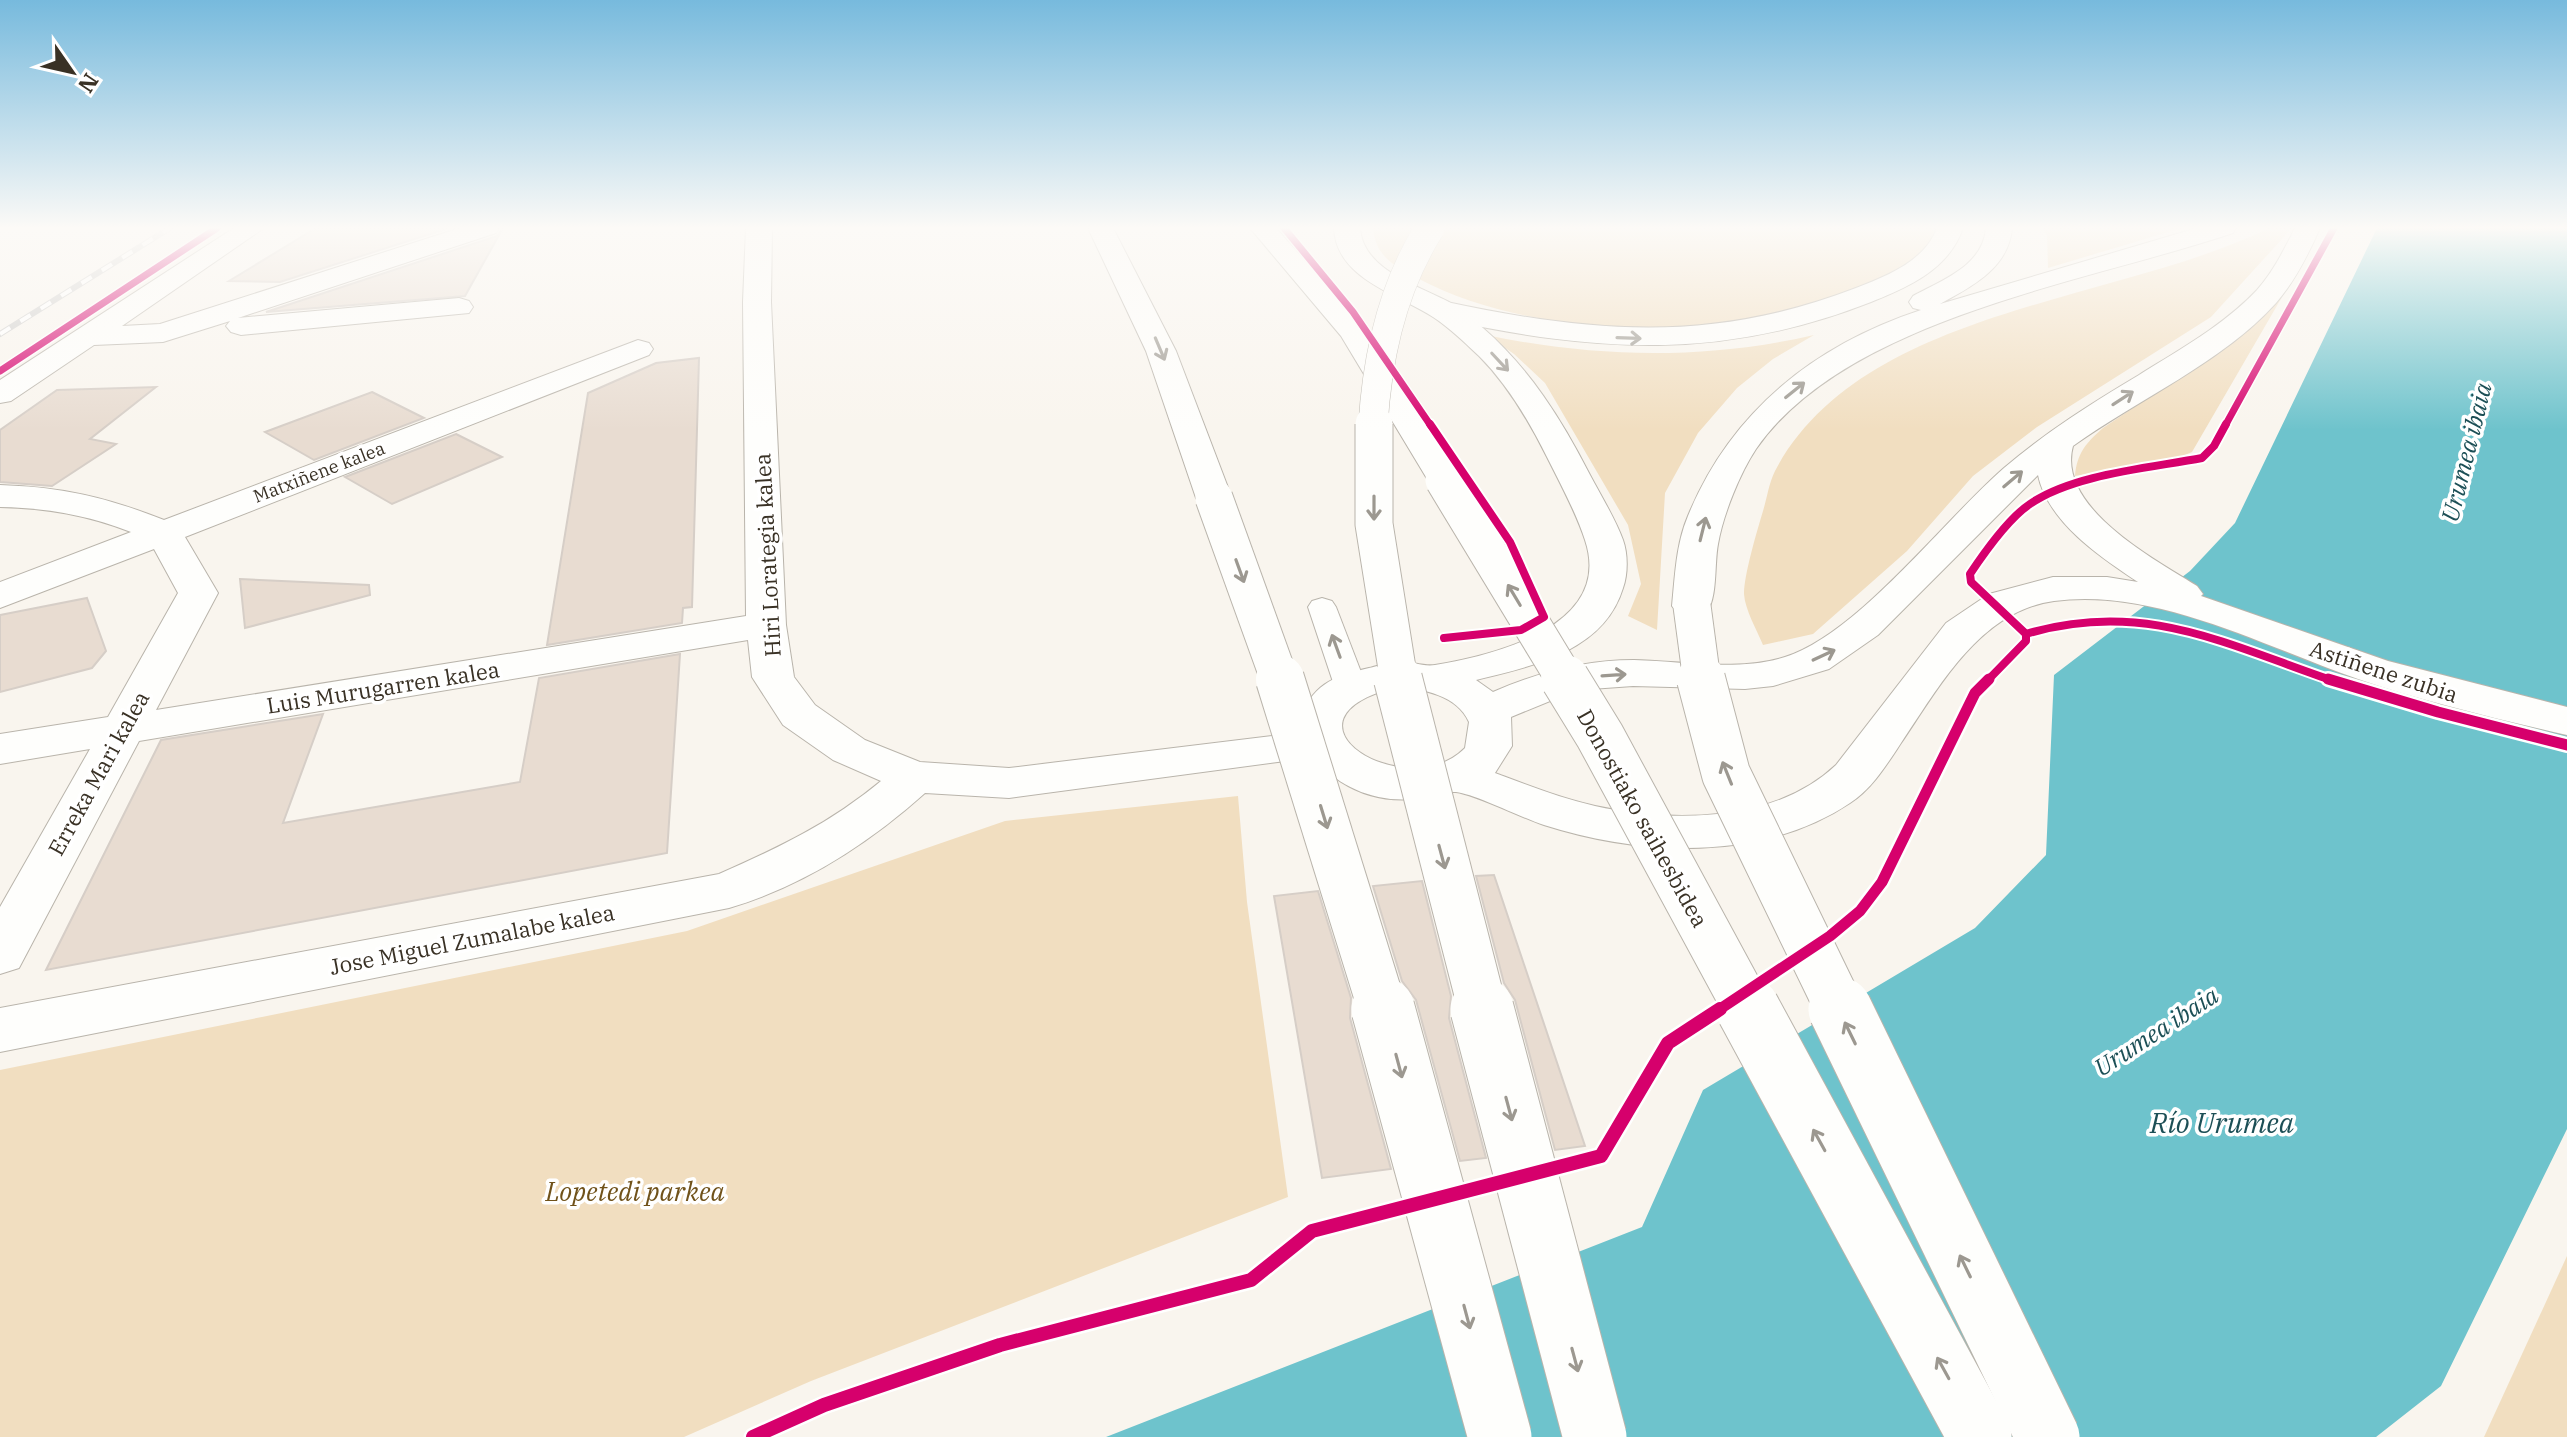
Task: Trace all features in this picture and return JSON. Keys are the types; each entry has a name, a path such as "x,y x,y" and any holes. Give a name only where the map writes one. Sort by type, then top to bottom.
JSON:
{"main road":[{"path":"0,394 150,295"},
{"path":"163,333 280,295"},
{"name":"Hiri Lorategia kalea","path":"757,295 766,625 773,677 799,715 849,750 914,777 1009,783 1322,744"},
{"path":"1133,295 1161,351 1292,713 1389,1029 1500,1437"},
{"name":"Donostiako saihesbidea","path":"1321,295 1353,332 1600,736 1980,1437"},
{"path":"1396,295 1387,324 1374,430 1376,536 1404,700 1436,836 1595,1437"},
{"path":"1409,295 1442,310 1522,328 1590,336 1661,338 1719,335 1775,326 1814,315 1862,295"},
{"path":"1897,329 1912,308 1933,295"},
{"path":"2002,295 1897,329 1825,367 1793,390 1765,416 1741,446 1721,479 1706,517 1696,559 1692,606 1696,662 1707,717 1726,774 2048,1437"},
{"path":"1486,712 1576,677 1632,674 1749,676 1799,666 1839,648 1883,609 1987,501 2058,441 2232,326 2264,295"},
{"path":"87,337 459,307"},
{"path":"1434,678 1535,652 1564,638 1586,621 1600,602 1608,582 1610,562 1605,542 1546,422 1525,390 1482,343 1442,310"},
{"name":"Matxiñene kalea","path":"0,596 638,349"},
{"path":"2058,441 2053,465 2058,487 2069,503 2095,531 2144,570 2204,608"},
{"path":"0,496 39,497 99,507 163,532"},
{"name":"Erreka Mari kalea","path":"0,954 198,593 163,532"},
{"path":"1458,776 1567,816 1608,825 1693,831 1773,819 1807,807 1836,790 1858,771 1973,619 2018,597 2051,590 2083,588 2125,590 2204,608"},
{"name":"Astiñene zubia","path":"2204,608 2373,670 2452,694 2567,721"},
{"name":"Luis Murugarren kalea","path":"0,749 766,625"},
{"path":"1397,674 1434,678 1474,698 1486,712 1493,729 1490,747 1478,764 1458,776 1433,783 1406,785 1379,781 1355,773 1335,759 1322,744 1318,727 1322,711 1333,696 1350,685 1372,677 1397,674"},
{"name":"Jose Miguel Zumalabe kalea","path":"0,1030 729,890 816,851 874,812 914,777"}],"lane":[{"path":"1322,607 1350,685"}],"green space":[{"path":"1455,295 1844,295 1808,310 1762,319 1661,328 1559,322"},
{"path":"2069,295 2231,295 2211,317 2037,427 1973,476 1907,551 1813,634 1763,645 1744,594 1748,565 1775,471 1815,417 1868,374 1930,342 1998,316"},
{"path":"2282,297 2192,452 2180,457 2075,476 2083,449 2103,428 2229,344"},
{"path":"1486,335 1568,348 1650,353 1732,349 1814,335 1773,359 1737,388 1698,433 1665,493 1657,630 1628,616 1641,584 1628,525 1545,383 1514,354"},
{"name":"Lopetedi parkea","path":"1238,796 1247,902 1288,1197 811,1381 684,1437 0,1437 0,1070 687,931 1005,821"},
{"path":"2567,1256 2567,1437 2484,1437"}],"water":[{"name":"Río Urumea","path":"2345,295 2567,295 2567,1129 2441,1386 2376,1437 1106,1437 1642,1227 1703,1090 1975,928 2046,855 2054,675 2190,571 2235,523"}],"building":[{"path":"317,295 466,295 465,296 266,312"},
{"path":"699,358 692,607 683,608 682,623 547,645 588,393 656,363"},
{"path":"156,387 90,439 116,444 52,486 0,482 0,430 57,390"},
{"path":"372,392 424,418 314,460 265,432"},
{"path":"456,434 502,457 392,504 345,477"},
{"path":"240,579 369,585 370,595 245,628"},
{"path":"87,598 106,651 92,668 0,692 0,615"},
{"path":"680,654 667,853 46,970 161,740 323,714 283,823 520,782 539,678"},
{"path":"1494,875 1585,1146 1555,1150 1515,1000 1504,983 1476,876"},
{"path":"1422,881 1451,996 1449,1018 1486,1158 1460,1161 1416,1000 1402,981 1373,886"},
{"path":"1318,891 1351,998 1350,1018 1391,1169 1322,1178 1274,896"}],"railway":[{"path":"0,334 62,295"}],"cycle path":[{"path":"0,371 115,295"},
{"path":"1339,295 1510,542 1544,617 1521,630 1444,638"},
{"path":"2026,634 1971,582 1970,574 1981,558 2026,506 2045,494 2077,483 2202,458 2214,446 2297,295"},
{"path":"2026,634 2079,621 2151,623 2223,641 2387,698 2567,745"},
{"path":"753,1437 824,1405 1000,1345 1251,1280 1312,1231 1601,1156 1668,1043 1830,936 1860,911 1882,882 1975,693 2026,641 2026,634"}],"water label":[{"name":"Urumea ibaia","path":"2466,452"},
{"name":"Urumea ibaia","path":"2156,1031"}]}
